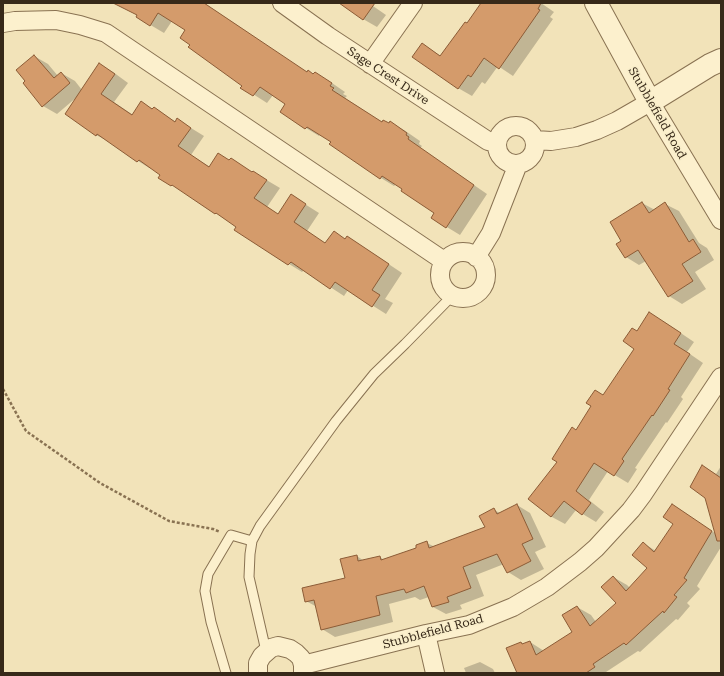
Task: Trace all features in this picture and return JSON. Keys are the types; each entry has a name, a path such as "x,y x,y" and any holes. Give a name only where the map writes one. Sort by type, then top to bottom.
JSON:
{"street":[{"name":"Sage Crest Drive","path":"282,3 328,36 488,141 497,143"},
{"path":"370,64 413,3"},
{"name":"Stubblefield Road","path":"596,3 650,102 721,220"},
{"path":"3,23 14,21 56,20 80,25 106,33 444,261"},
{"path":"535,140 576,137 597,130 617,121 721,60"},
{"path":"510,126 523,126 529,130 535,140 534,151 531,157 525,162 518,164 510,163 504,160 498,150 497,143 500,134 504,129 510,126"},
{"path":"476,256 491,234 518,164"},
{"path":"460,252 466,252 476,256 483,264 486,271 484,285 480,291 467,298 452,296 441,284 440,268 444,261 454,253 460,252"},
{"name":"Stubblefield Road","path":"303,669 426,634 469,625 513,607 547,587 580,562 611,533 643,494 721,377"},
{"path":"426,634 436,673"},
{"path":"258,673 258,663 262,656 266,651 278,646 290,648 296,653 301,658 303,669"}],"lane":[{"path":"266,651 249,577 252,541 260,526 336,421 374,374 452,296"},
{"path":"226,673 211,622 205,591 208,574 231,535 252,541"}],"path":[{"path":"3,389 26,431 100,483 169,522 212,529 231,535"}],"building":[{"path":"113,3 204,3 307,72 308,70 313,74 315,72 332,83 330,86 334,88 332,90 382,122 383,120 389,123 390,121 407,133 406,135 409,137 408,139 474,185 446,228 431,218 434,213 401,191 402,189 382,176 380,179 329,144 331,142 307,127 305,129 280,112 285,104 260,87 253,96 240,88 242,86 188,47 190,45 180,38 185,30 158,13 150,26 136,17 137,15"},
{"path":"339,3 375,3 363,20"},
{"path":"481,3 541,3 538,9 540,10 499,69 484,58 471,77 468,75 458,89 412,57 422,43 440,56"},
{"path":"34,55 54,78 61,72 70,83 42,107 23,83 25,81 16,70"},
{"path":"99,63 115,74 101,94 132,115 141,101 152,109 154,107 175,122 177,118 191,128 178,146 209,167 218,153 229,160 231,158 267,180 254,198 278,214 291,194 306,204 294,222 325,243 334,231 345,239 347,236 389,264 372,290 380,295 372,307 335,282 330,289 291,262 288,265 234,230 236,227 216,213 215,214 172,185 171,186 158,178 160,175 139,160 137,162 65,114"},
{"path":"642,202 649,213 665,202 689,242 693,239 701,252 682,264 693,281 668,297 638,250 625,258 616,244 621,241 610,222"},
{"path":"649,312 681,333 674,344 690,354 668,389 670,390 622,459 624,461 614,476 594,463 576,491 591,503 582,515 564,501 551,517 528,499 557,462 552,459 572,427 576,430 591,406 586,403 595,390 603,395 634,349 623,341 632,328 637,331"},
{"path":"702,465 721,478 721,541 717,541 705,498 690,487"},
{"path":"517,504 533,539 522,544 531,561 507,573 497,554 463,567 471,588 447,597 449,602 432,607 424,586 406,593 404,589 376,596 380,615 321,630 314,600 305,602 302,588 345,578 340,559 357,555 358,561 380,556 381,560 416,548 416,545 427,541 429,548 485,527 479,516 494,508 497,514"},
{"path":"672,504 712,531 684,578 687,580 674,595 677,597 664,613 663,611 626,645 624,643 593,664 595,667 586,673 517,673 506,648 521,642 522,644 530,641 536,655 572,632 562,615 577,606 590,626 616,603 601,587 613,576 626,591 647,568 632,555 643,542 654,552 673,524 663,517"}]}
